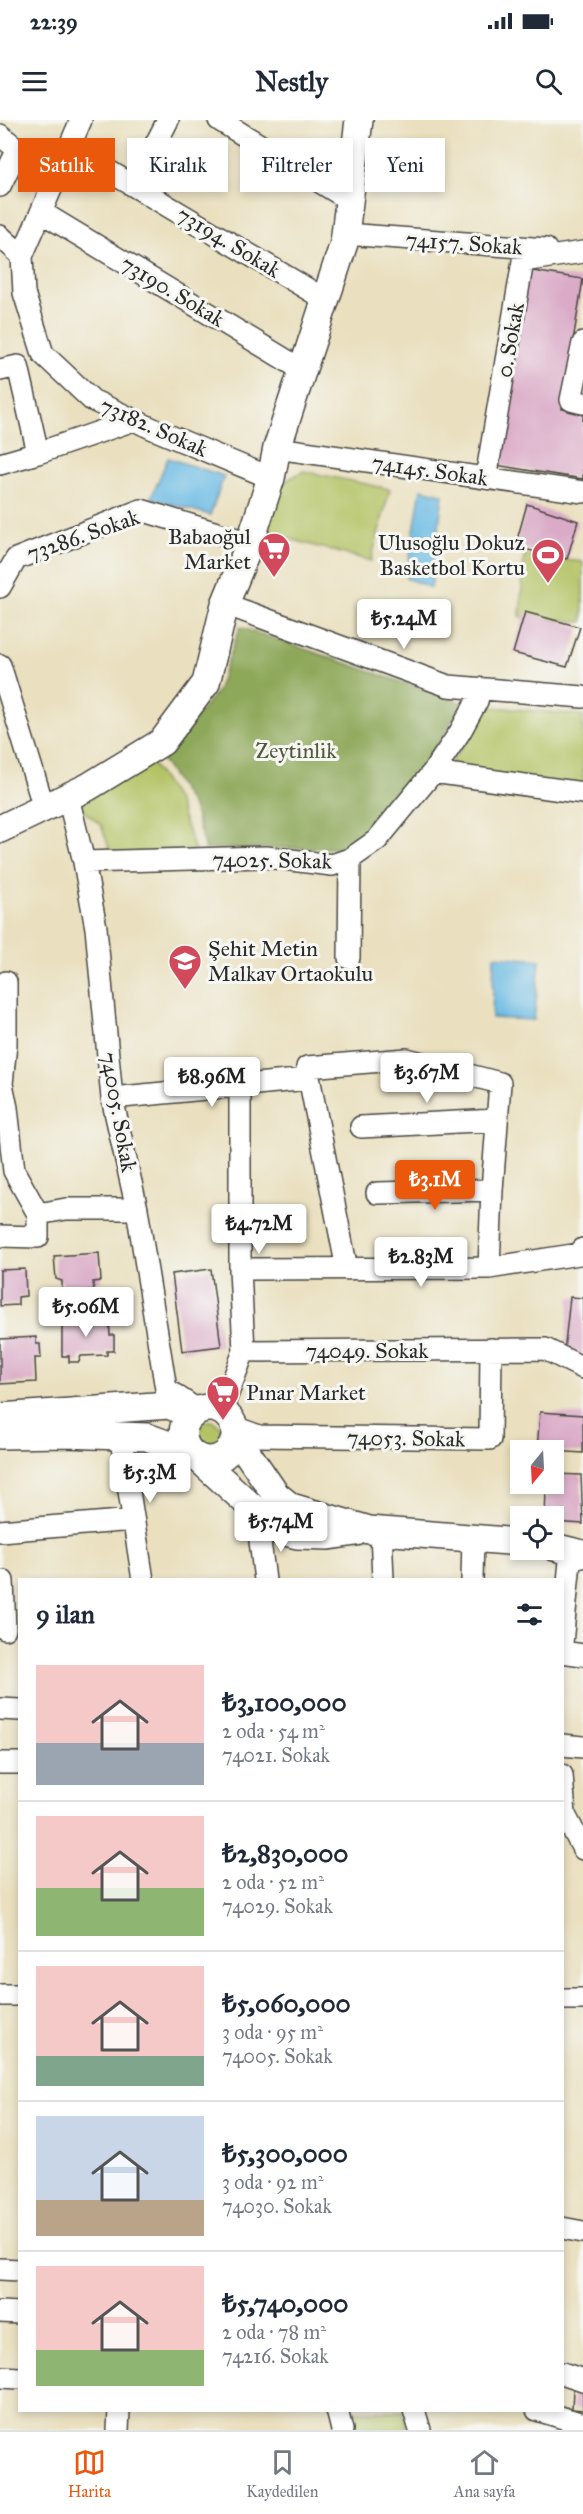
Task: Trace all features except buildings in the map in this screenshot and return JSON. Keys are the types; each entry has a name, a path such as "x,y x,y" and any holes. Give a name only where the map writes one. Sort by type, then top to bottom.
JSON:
{"main road":[{"path":"0,829 88,787 162,742 206,683 225,604 250,543 345,234 351,201 359,120"},
{"path":"0,1417 169,1405 216,1420 276,1495 291,1507 375,1530 510,1541"},
{"path":"216,1420 183,1429 183,1438 194,1456 277,1530 297,1535 329,1536 375,1530"},
{"path":"0,1436 120,1434 147,1437 194,1456 215,1460 229,1451 216,1420"}],"street":[{"path":"74,138 81,120"},
{"path":"159,138 168,120"},
{"path":"219,120 351,201"},
{"path":"0,135 18,149 0,186"},
{"path":"0,236 22,256 50,192"},
{"name":"73194. Sokak","path":"144,192 326,300"},
{"name":"73190. Sokak","path":"41,212 304,371"},
{"name":"74157. Sokak","path":"345,234 583,252"},
{"name":"0. Sokak","path":"486,478 523,261 583,252"},
{"name":"73182. Sokak","path":"22,256 24,293 43,354 92,399 134,420 271,478"},
{"path":"583,343 571,400 583,403"},
{"path":"0,370 18,366 38,453"},
{"path":"0,464 134,420"},
{"name":"74145. Sokak","path":"278,448 583,492"},
{"name":"73286. Sokak","path":"0,587 16,559 141,510 250,543"},
{"path":"225,604 448,686 583,698"},
{"path":"0,665 56,802"},
{"name":"74025. Sokak","path":"84,862 266,857 332,865 350,859 377,840 433,772 469,717 480,689"},
{"path":"433,772 583,793"},
{"name":"74005. Sokak","path":"56,802 84,862 96,928 112,1098 137,1209 166,1389 216,1420"},
{"path":"349,958 350,859"},
{"path":"0,1236 38,1237 38,1214 15,1171 2,1084 6,1044 6,982"},
{"path":"112,1098 240,1086 308,1073 408,1059 500,1083 489,1268"},
{"path":"308,1073 347,1269"},
{"path":"216,1420 244,1350 240,1269 240,1086"},
{"path":"361,1127 496,1120"},
{"path":"377,1193 492,1190"},
{"path":"38,1214 66,1209 137,1209"},
{"path":"240,1269 489,1268 582,1253"},
{"name":"74053. Sokak","path":"216,1420 259,1436 490,1439 491,1349"},
{"name":"74049. Sokak","path":"244,1350 546,1349 583,1368"},
{"path":"120,1434 143,1578"},
{"path":"264,1518 258,1526 265,1578"},
{"path":"0,1531 133,1520"},
{"path":"375,1530 383,1578"},
{"path":"472,1578 473,1537"},
{"path":"564,1616 569,1551"},
{"path":"0,1581 3,1581 8,1628"},
{"path":"564,1652 583,1655"},
{"path":"0,1709 18,1710"},
{"path":"564,1745 583,1747"},
{"path":"0,1763 18,1763"},
{"path":"564,1815 583,1849"},
{"path":"0,1995 18,1995"},
{"path":"564,1999 583,2000"},
{"path":"564,2228 583,2232"},
{"path":"0,2269 18,2270"},
{"path":"0,2312 18,2313"},
{"path":"564,2374 583,2380"},
{"path":"0,2377 18,2378"},
{"path":"118,2430 119,2412"},
{"path":"415,2412 420,2430"},
{"path":"544,2412 583,2424"}],"green space":[{"path":"303,471 390,489 371,561 267,533 282,483"},
{"path":"541,553 559,559 583,562 583,622 520,617 524,555 540,557"},
{"name":"Zeytinlik","path":"240,627 463,703 392,817 341,848 205,849 193,807 162,760 217,691"},
{"path":"481,706 583,715 583,786 446,768 465,744"},
{"path":"151,762 177,800 195,851 112,856 101,825 75,804"},
{"path":"209,1421 218,1425 222,1434 218,1443 209,1447 200,1443 196,1434 200,1425"},
{"path":"352,2412 403,2412 407,2430 356,2430"}],"water":[{"path":"168,458 224,476 210,515 151,498"},
{"path":"421,489 443,494 431,588 406,578"},
{"path":"494,956 540,960 534,1020 492,1018"}],"place":[{"name":"Babaoğul Market","path":"274,578"},
{"name":"Ulusoğlu Dokuz Basketbol Kortu","path":"548,584"},
{"name":"Şehit Metin Malkav Ortaokulu","path":"185,990"},
{"name":"Pınar Market","path":"223,1421"}]}
